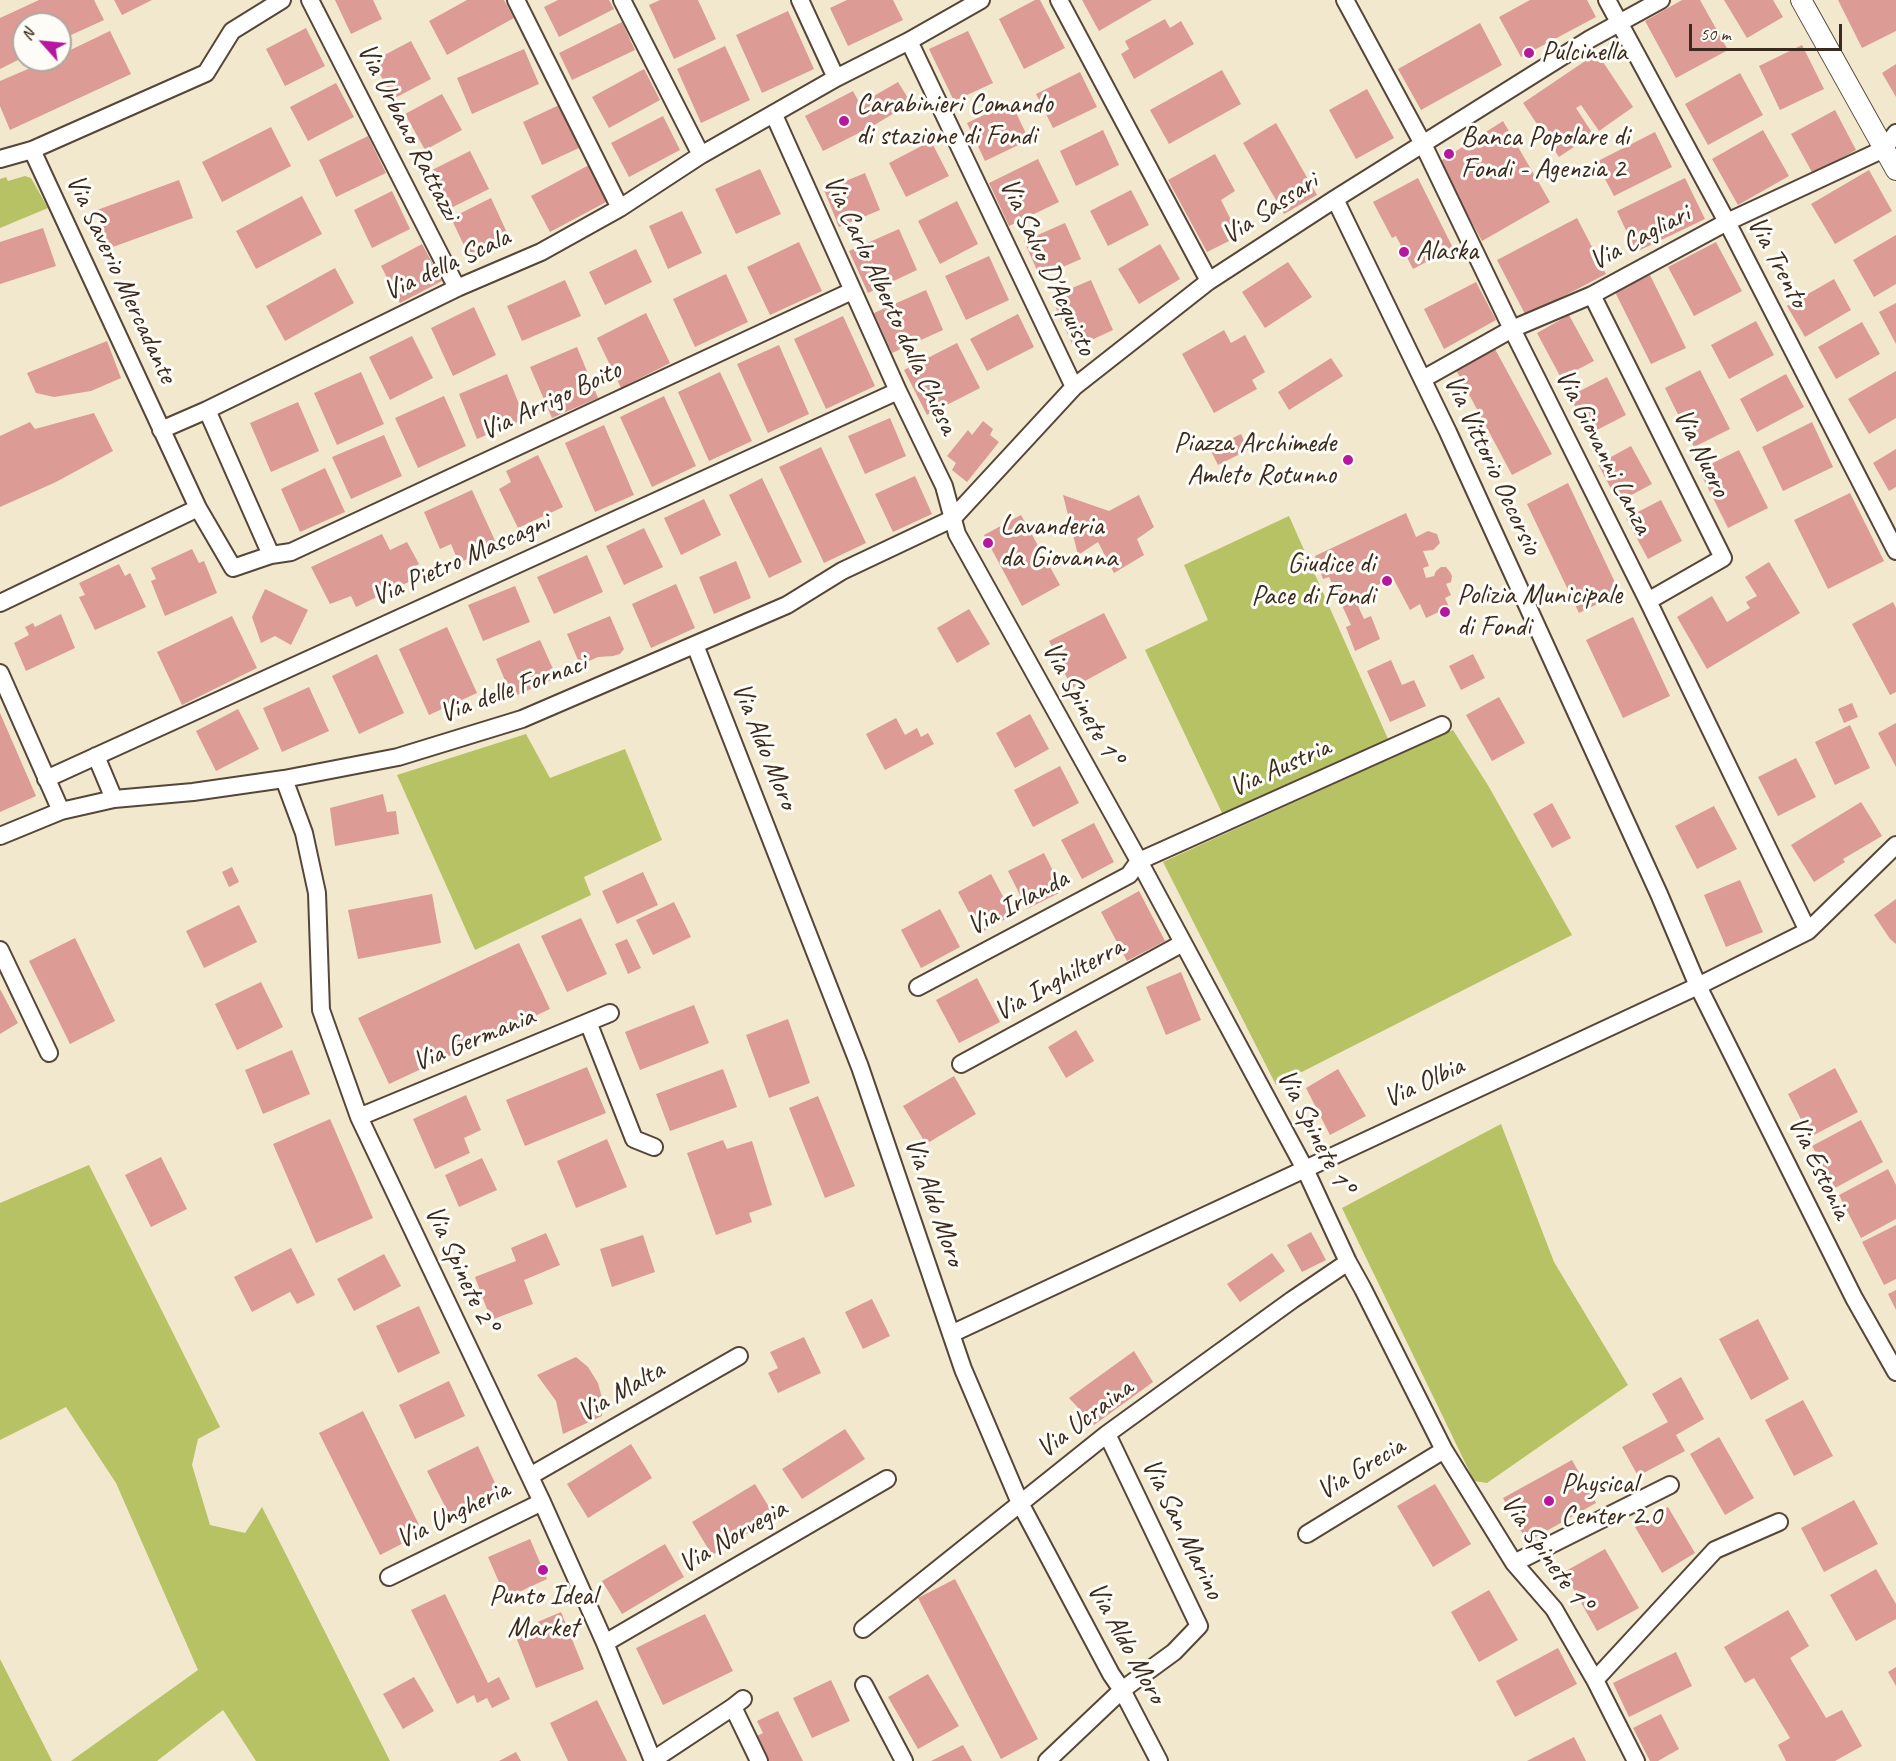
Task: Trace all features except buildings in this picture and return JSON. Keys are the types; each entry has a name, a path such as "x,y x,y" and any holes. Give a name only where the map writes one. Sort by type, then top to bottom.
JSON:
{"street":[{"path":"0,159 32,150 206,73 232,31 282,0"},
{"name":"Via Urbano Rattazzi","path":"310,0 457,288"},
{"path":"516,0 620,208"},
{"path":"622,0 701,155"},
{"path":"800,0 836,78"},
{"name":"Via della Scala","path":"161,430 207,410 457,288 542,252 620,208 701,155 836,78 909,41 981,0"},
{"path":"1059,0 1209,281"},
{"name":"Via Giovanni Lanza","path":"1345,0 1423,144 1808,931"},
{"name":"Via Trento","path":"1607,0 1727,222 1896,551"},
{"name":"Via Sassari","path":"952,519 1074,387 1209,281 1590,39 1661,0"},
{"path":"1801,0 1896,170"},
{"name":"Via Salvo D'Acquisto","path":"909,41 1074,387"},
{"name":"Via Carlo Alberto dalla Chiesa","path":"774,115 852,291 944,486 952,519"},
{"path":"1884,149 1896,133"},
{"name":"Via Cagliari","path":"1423,379 1512,329 1592,295 1727,222 1884,149"},
{"name":"Via Saverio Mercadante","path":"32,150 198,508"},
{"name":"Via Vittorio Occorsio","path":"1335,199 1423,379 1659,894 1698,986"},
{"name":"Via Arrigo Boito","path":"198,508 233,568 270,555 291,552 852,291"},
{"name":"Via Nuoro","path":"1592,295 1723,558 1647,602"},
{"name":"Via Pietro Mascagni","path":"46,779 898,391"},
{"path":"207,410 270,555"},
{"path":"0,603 198,508"},
{"name":"Via delle Fornaci","path":"0,836 61,811 114,799 193,792 284,779 398,757 522,719 787,605 842,571 952,519"},
{"name":"Via Spinete 1°","path":"952,519 957,534 1139,861 1305,1169 1348,1262 1444,1450 1514,1563 1554,1609 1595,1680 1636,1761"},
{"name":"Via Aldo Moro","path":"695,645 860,1067 963,1370 1020,1503 1159,1761"},
{"path":"0,673 61,811"},
{"name":"Via Austria","path":"1139,861 1442,725"},
{"path":"96,756 114,799"},
{"name":"Via Spinete 2°","path":"284,779 304,833 317,893 321,1010 359,1117 542,1502 605,1643 653,1761"},
{"name":"Via Olbia","path":"951,1334 1698,986 1808,931 1896,845"},
{"name":"Via Irlanda","path":"918,987 1129,875 1139,861"},
{"name":"Via Inghilterra","path":"961,1064 1183,943"},
{"path":"0,950 50,1053"},
{"name":"Via Estonia","path":"1698,986 1854,1298 1896,1372"},
{"name":"Via Germania","path":"359,1117 610,1013"},
{"path":"588,1022 634,1138 654,1147"},
{"name":"Via Ucraina","path":"863,1629 1107,1434 1348,1262"},
{"name":"Via Malta","path":"530,1476 739,1356"},
{"name":"Via San Marino","path":"1047,1761 1122,1690 1174,1652 1199,1626 1107,1434"},
{"name":"Via Grecia","path":"1307,1534 1444,1450"},
{"name":"Via Norvegia","path":"605,1643 887,1479"},
{"path":"1514,1563 1670,1485"},
{"name":"Via Ungheria","path":"389,1577 542,1502"},
{"path":"1595,1680 1715,1550 1779,1522"},
{"path":"864,1685 904,1761"},
{"path":"653,1761 738,1703 759,1761"}],"green space":[{"path":"25,176 31,178 48,208 0,228 0,179 6,177 8,181"},
{"path":"1289,516 1388,739 1223,815 1145,650 1208,620 1184,565"},
{"path":"1453,730 1489,787 1572,935 1276,1085 1163,862"},
{"path":"526,734 550,778 625,749 662,840 584,877 591,895 475,950 397,775"},
{"path":"1501,1124 1554,1262 1628,1385 1487,1483 1474,1481 1342,1208"},
{"path":"89,1165 220,1427 198,1439 192,1465 210,1525 245,1533 262,1507 390,1761 256,1761 223,1710 157,1761 71,1761 198,1670 116,1483 66,1407 0,1440 0,1203"},
{"path":"0,1659 52,1761 0,1761"}],"place":[{"name":"Pulcinella","path":"1529,53"},
{"name":"Carabinieri Comando di stazione di Fondi","path":"844,121"},
{"name":"Banca Popolare di Fondi - Agenzia 2","path":"1449,154"},
{"name":"Alaska","path":"1404,252"},
{"name":"Piazza Archimede Amleto Rotunno","path":"1348,460"},
{"name":"Lavanderia da Giovanna","path":"988,543"},
{"name":"Giudice di Pace di Fondi","path":"1387,581"},
{"name":"Polizia Municipale di Fondi","path":"1445,612"},
{"name":"Physical Center 2.0","path":"1549,1501"},
{"name":"Punto Ideal Market","path":"543,1570"}]}
